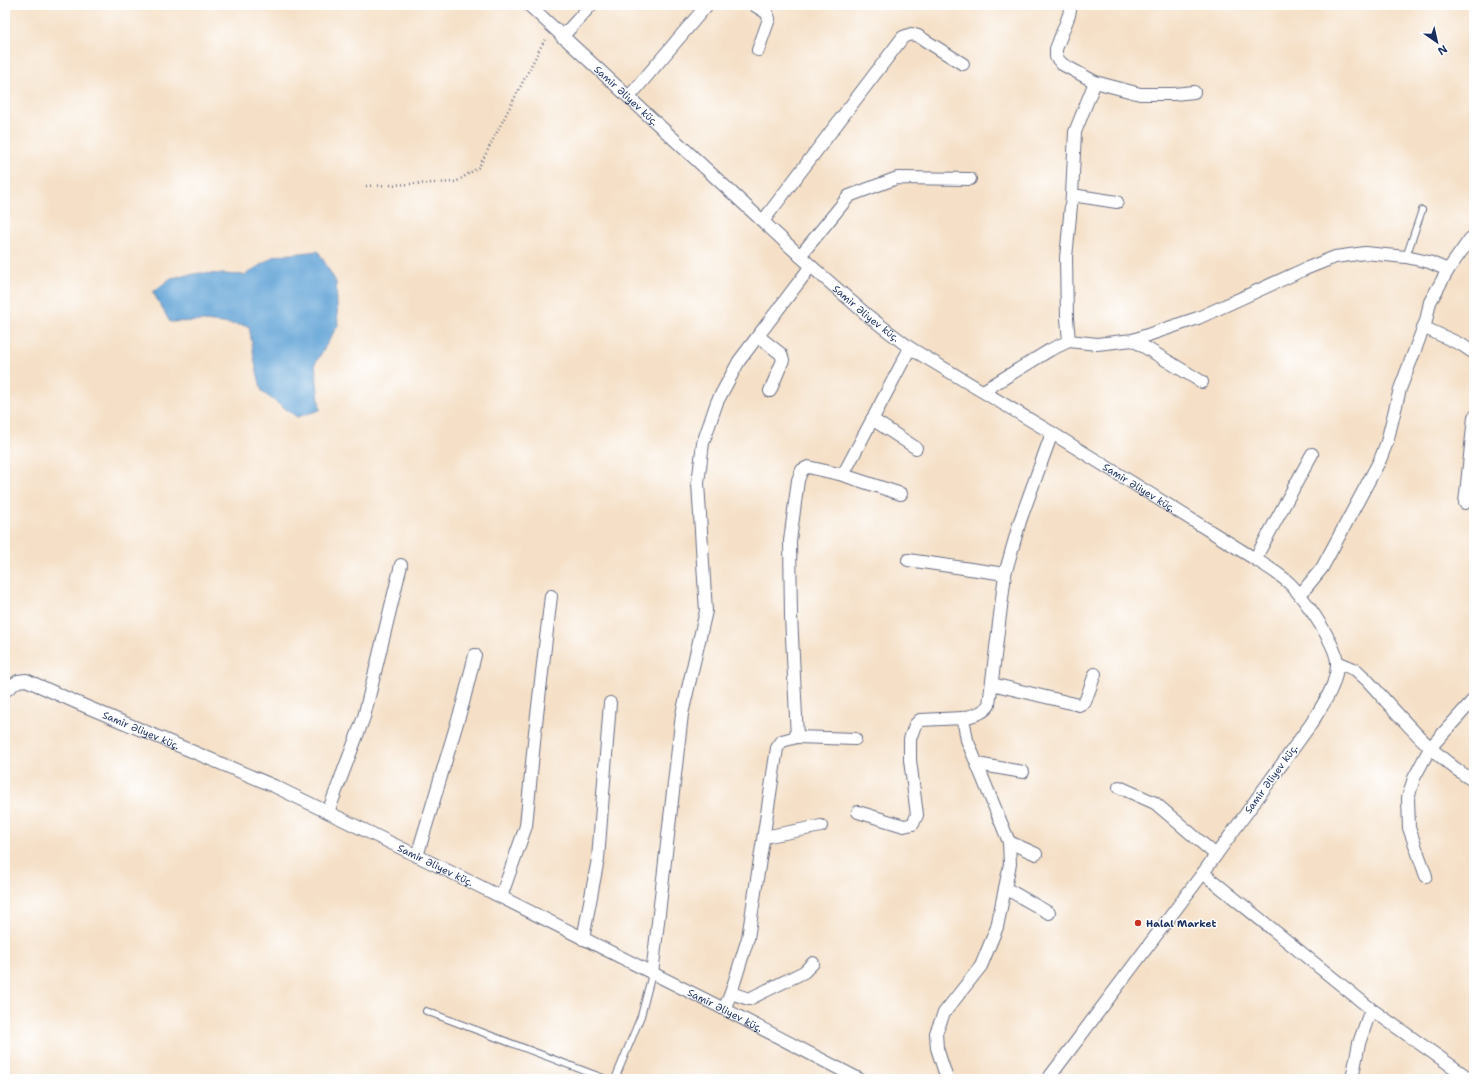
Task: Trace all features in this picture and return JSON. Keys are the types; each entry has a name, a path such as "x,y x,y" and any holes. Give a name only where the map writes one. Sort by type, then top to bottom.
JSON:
{"street":[{"name":"Samir Əliyev küç.","path":"529,5 800,256 867,315 910,348 1052,433 1255,559 1287,581 1300,595 1324,631 1334,650 1337,662 1336,673 1331,687 1311,724 1203,873 1048,1079"},
{"path":"562,37 591,5"},
{"path":"629,97 707,5"},
{"path":"754,5 767,13 769,19 758,50"},
{"path":"1071,5 1069,16 1056,49 1056,57 1062,64 1095,82 1140,94 1174,94 1194,92"},
{"path":"763,221 904,37 911,34 918,36 963,64"},
{"path":"1069,341 1066,258 1072,195 1075,132 1095,82"},
{"path":"800,256 849,196 897,178 970,179"},
{"path":"1072,195 1117,202"},
{"path":"1300,595 1322,568 1380,460 1387,442 1400,389 1422,327 1426,321 1430,302 1448,270 1470,239 1474,236"},
{"path":"983,391 1050,350 1069,341 1097,344 1133,340 1198,318 1305,269 1335,257 1365,253 1406,257 1429,262 1448,270"},
{"path":"652,974 682,714 706,611 698,483 703,443 716,402 739,360 811,266"},
{"path":"1422,327 1462,345 1474,353"},
{"path":"758,336 781,354 783,360 770,391"},
{"path":"1133,340 1202,382"},
{"path":"842,475 910,348"},
{"path":"1465,502 1474,417"},
{"path":"872,418 916,448"},
{"path":"858,812 904,826 913,824 917,815 910,760 910,739 915,725 920,720 963,718 977,714 986,709 989,705 1005,574 1020,522 1052,433"},
{"path":"1255,559 1312,454"},
{"path":"797,737 791,616 790,541 798,480 802,470 808,467 842,475 901,494"},
{"path":"908,560 1005,574"},
{"path":"328,812 364,717 401,566"},
{"path":"501,897 526,826 535,732 551,596"},
{"path":"417,856 463,703 475,655"},
{"path":"1337,662 1356,670 1430,748 1461,773 1474,781"},
{"path":"992,684 1079,705 1085,702 1095,674"},
{"name":"Samir Əliyev küç.","path":"5,691 18,681 26,680 252,776 501,897 724,1009 859,1079"},
{"path":"1426,876 1409,828 1408,798 1414,778 1430,748 1474,699"},
{"path":"583,939 598,859 610,702"},
{"path":"947,1079 937,1048 936,1033 944,1013 981,966 997,927 1010,864 1009,842 967,740 963,718"},
{"path":"724,1009 732,993 748,938 777,748 782,741 797,737 855,739"},
{"path":"977,764 1023,772"},
{"path":"1119,787 1155,803 1216,855"},
{"path":"764,836 821,826"},
{"path":"1009,842 1036,854"},
{"path":"1203,873 1371,1009 1470,1079"},
{"path":"1005,888 1049,913"},
{"path":"732,993 749,999 804,972 813,963"},
{"path":"1352,1079 1359,1042 1371,1009"}],"lane":[{"path":"1406,257 1422,210"},
{"path":"615,1079 640,1016 652,974"},
{"path":"426,1011 606,1079"}],"path":[{"path":"366,186 456,182 479,167 537,53 553,28"}],"water":[{"path":"318,251 336,282 338,325 315,364 320,410 297,417 262,392 255,363 249,326 204,321 170,322 153,292 171,278 200,273 245,275 274,256"}],"place":[{"name":"Halal Market","path":"1138,923"}]}
